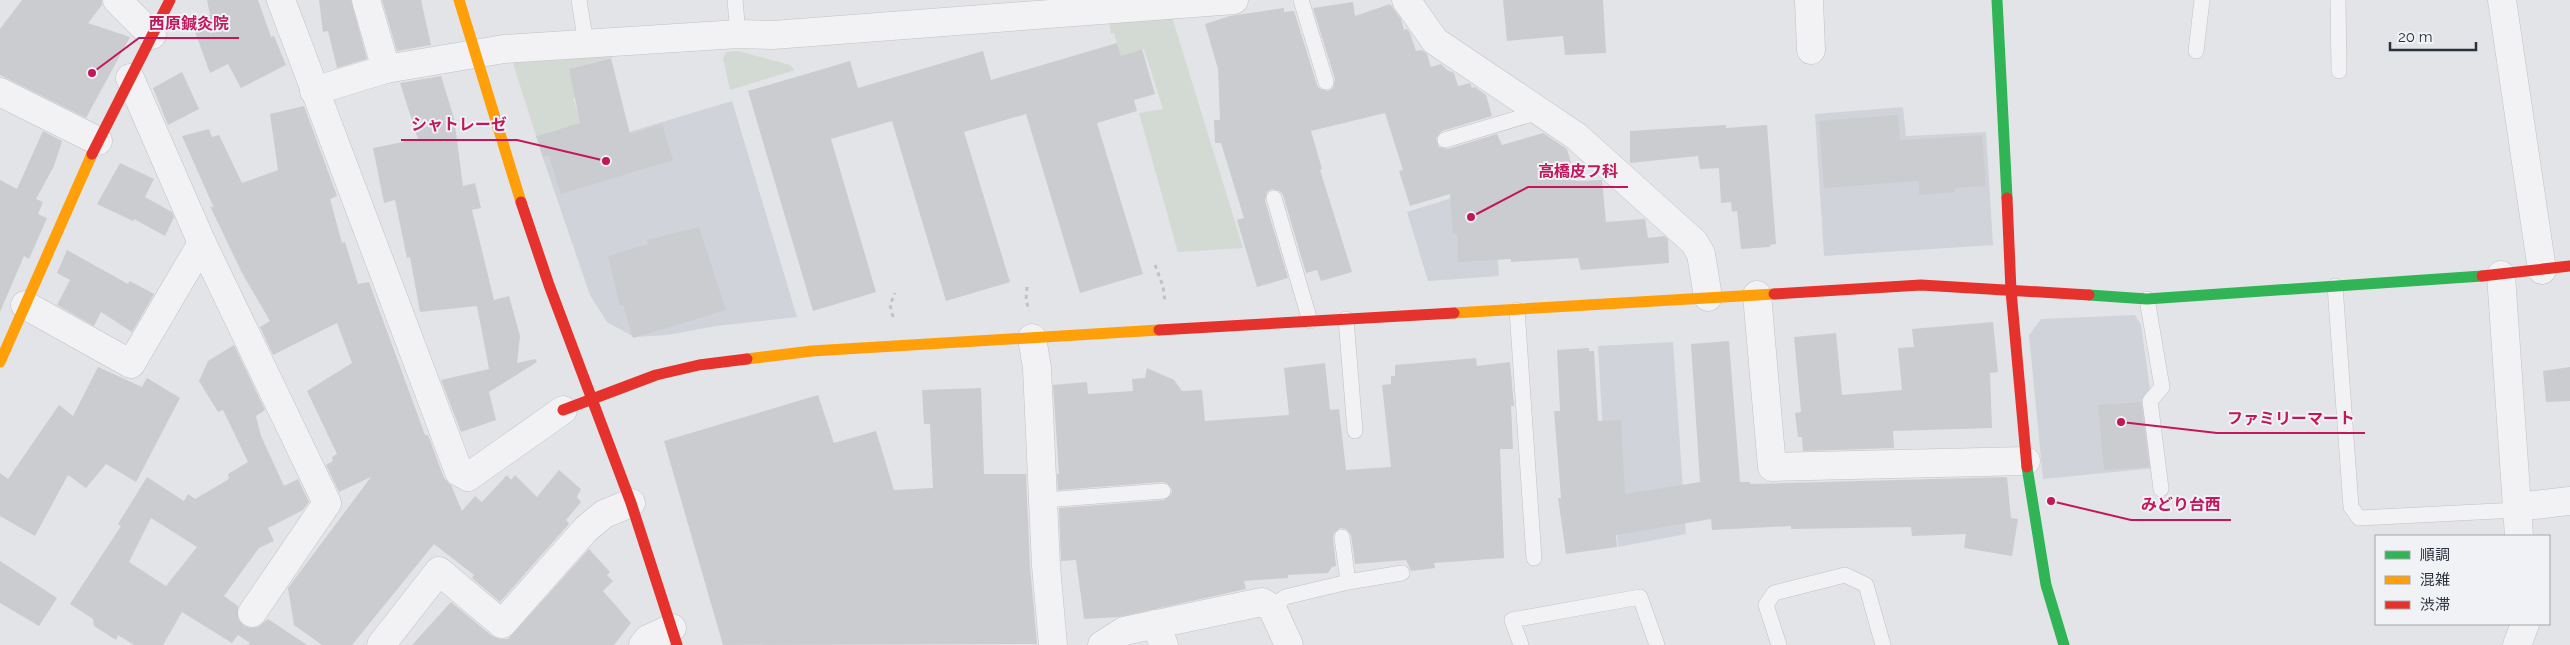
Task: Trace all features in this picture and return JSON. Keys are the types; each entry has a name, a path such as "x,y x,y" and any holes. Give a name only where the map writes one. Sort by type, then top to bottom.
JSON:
{"street":[{"path":"117,0 152,35"},
{"path":"3,346 25,305 98,141 170,0"},
{"path":"281,0 459,472 468,477 563,410 656,375 723,361 812,351 1921,285 2147,299 2501,274 2570,266"},
{"path":"366,0 386,69"},
{"path":"459,0 500,140 543,268 631,503 674,636 648,640 643,645"},
{"path":"314,91 386,69 504,49 738,34 773,35 983,10 1145,8 1162,2 1234,0"},
{"path":"1406,0 1435,41 1542,111 1576,136 1694,242 1701,254 1708,297"},
{"path":"1809,0 1811,50"},
{"path":"1996,0 2011,291 2026,461 2046,585 2064,645"},
{"path":"2502,0 2542,270"},
{"path":"130,78 202,243 327,503 252,613"},
{"path":"0,92 98,141"},
{"path":"25,305 131,364 202,243"},
{"path":"2501,274 2518,518 2570,501"},
{"path":"1757,295 1772,466 2026,461"},
{"path":"1032,338 1037,368 1045,500 1046,566 1053,645"},
{"path":"381,645 438,571 502,624 586,529 604,514 631,503"},
{"path":"1102,645 1124,631 1159,635 1262,602 1272,608 1290,645"},
{"path":"2517,645 2525,625"}],"lane":[{"path":"579,0 586,44"},
{"path":"734,0 738,34"},
{"path":"1301,0 1326,82"},
{"path":"2196,51 2202,0"},
{"path":"2338,0 2339,71"},
{"path":"1445,140 1542,111"},
{"path":"1274,198 1310,321"},
{"path":"2335,286 2351,507 2359,518 2518,518"},
{"path":"2147,299 2162,388 2150,401 2161,489"},
{"path":"1517,310 1534,558"},
{"path":"1346,319 1356,431"},
{"path":"1045,500 1163,491"},
{"path":"1342,536 1348,582"},
{"path":"1272,608 1285,597 1348,582 1402,573"},
{"path":"1779,645 1766,606 1774,593 1845,575 1866,585 1883,645"},
{"path":"1521,645 1512,620 1640,597 1657,645"}],"path":[{"path":"1156,265 1163,286 1165,304"},
{"path":"1027,287 1026,299 1029,311"},
{"path":"893,317 890,306 895,293"}],"shaded area":[{"path":"1172,17 1243,248 1178,252 1139,113 1163,109 1144,49 1132,52 1122,60 1114,33 1111,34 1109,22"},
{"path":"611,50 613,57 569,69 576,97 573,98 583,128 558,129 536,136 511,57"},
{"path":"738,51 790,65 795,70 730,90 723,58 727,52"},
{"path":"732,101 797,317 716,326 667,335 634,337 607,322 590,295 543,158"},
{"path":"1903,107 1906,136 1986,132 1993,245 1824,256 1815,114"},
{"path":"1493,185 1499,276 1428,281 1407,212"},
{"path":"2135,315 2141,325 2151,397 2155,468 2043,479 2029,335 2041,319"},
{"path":"1673,342 1686,534 1618,547 1613,488 1606,488 1598,346"}],"building":[{"path":"22,0 102,0 102,5 88,23 130,37 86,118 0,75 0,29"},
{"path":"207,0 258,0 271,37 274,36 286,65 241,88 228,64 210,73 194,29 200,26 198,16 210,15"},
{"path":"319,0 351,0 367,59 337,68 328,31 323,32"},
{"path":"382,0 421,0 431,45 397,51"},
{"path":"1503,0 1603,0 1606,53 1565,55 1563,36 1507,41"},
{"path":"1353,2 1355,16 1390,4 1401,19 1404,30 1407,29 1410,33 1416,51 1422,50 1427,54 1431,67 1441,64 1447,70 1454,73 1458,86 1470,83 1472,88 1475,87 1486,95 1492,116 1442,131 1436,138 1439,147 1448,149 1497,134 1502,145 1543,133 1567,149 1576,181 1602,180 1606,222 1645,219 1648,238 1664,236 1668,239 1669,263 1581,270 1578,258 1511,262 1511,259 1458,262 1457,234 1453,234 1450,194 1410,206 1399,171 1403,170 1385,113 1311,131 1322,169 1320,170 1352,272 1321,281 1317,270 1306,273 1283,195 1280,191 1272,189 1267,192 1265,201 1288,278 1257,287 1237,220 1244,218 1221,143 1215,143 1214,120 1220,120 1218,69 1205,24 1230,16 1284,8 1284,12 1294,11 1317,85 1320,89 1328,91 1333,88 1335,79 1313,8"},
{"path":"1117,43 1121,56 1142,49 1155,94 1134,100 1137,111 1097,123 1143,274 1080,293 1026,114 964,132 1010,282 946,301 892,121 831,139 876,292 813,311 748,91 850,61 858,88 983,51 991,80"},
{"path":"611,58 630,134 662,124 673,160 561,194 549,156 543,158 536,136 580,123 569,69"},
{"path":"182,72 199,109 168,125 153,88"},
{"path":"441,76 454,118 463,186 475,183 481,208 472,210 494,300 509,296 520,336 517,363 535,359 537,362 489,392 496,420 461,432 441,380 489,369 477,306 420,312 410,257 407,258 395,200 384,203 373,148 418,139 400,83"},
{"path":"304,106 337,196 330,199 342,243 345,242 358,284 369,282 425,435 428,435 444,478 451,485 462,511 475,496 482,502 507,475 511,480 515,475 537,497 559,470 581,489 577,497 581,502 566,520 569,523 568,525 500,602 472,578 474,575 434,544 352,645 322,645 294,625 288,588 371,477 339,492 326,465 333,461 332,457 337,454 307,391 352,363 337,323 273,355 260,327 270,321 242,273 210,206 214,208 182,136 209,129 212,137 219,135 242,183 278,170 270,114"},
{"path":"1898,115 1900,140 1982,135 1986,186 1955,188 1955,192 1919,195 1919,181 1824,188 1819,121"},
{"path":"1726,125 1726,128 1767,125 1776,244 1770,245 1770,247 1741,249 1737,211 1732,212 1731,202 1721,203 1719,168 1700,169 1698,156 1630,163 1630,131"},
{"path":"43,131 62,141 54,166 36,199 43,202 38,214 47,218 29,259 24,256 0,312 0,180 17,189"},
{"path":"120,163 154,179 145,197 172,212 174,217 165,236 134,219 133,221 97,204"},
{"path":"699,227 726,310 633,338 623,305 620,306 608,256 648,244 647,240"},
{"path":"67,250 128,284 130,281 154,294 132,332 101,312 94,326 57,305 70,280 57,273"},
{"path":"1993,322 1998,372 1990,373 1992,428 1893,431 1894,448 1803,451 1802,437 1798,437 1795,413 1801,412 1794,337 1836,333 1842,395 1902,390 1898,348 1914,347 1912,329"},
{"path":"1729,341 1740,482 1750,482 1750,484 2007,477 2011,518 2018,519 2012,556 1964,548 1966,534 1912,536 1911,527 1791,529 1791,526 1712,530 1711,519 1616,535 1617,547 1566,554 1558,498 1561,498 1554,411 1560,411 1557,350 1589,348 1589,351 1594,351 1598,421 1621,420 1625,494 1700,482 1691,344"},
{"path":"234,345 265,410 256,416 261,436 284,486 298,479 309,502 303,510 268,528 274,541 259,548 224,596 238,606 238,619 244,626 250,628 258,627 268,619 307,645 248,645 250,643 238,635 232,643 182,612 163,645 134,645 118,635 116,640 94,626 93,619 70,604 121,526 118,524 147,477 184,501 188,494 195,499 229,479 228,474 248,462 223,410 218,412 199,381 208,361","holes":["151,518 197,547 166,586 129,562"]},
{"path":"1476,358 1477,366 1510,362 1514,406 1511,406 1513,449 1500,449 1504,558 1434,563 1435,568 1411,571 1406,560 1355,564 1351,535 1346,529 1340,528 1334,533 1333,538 1336,566 1332,567 1328,573 1288,575 1288,578 1244,581 1246,589 1119,617 1084,619 1076,560 1061,561 1059,508 1164,500 1171,495 1172,490 1167,483 1162,482 1058,490 1057,474 1059,474 1053,385 1087,382 1088,394 1133,391 1132,379 1145,378 1147,368 1174,380 1182,391 1202,390 1205,421 1289,415 1284,368 1325,363 1330,410 1339,409 1346,470 1391,467 1382,385 1391,384 1391,376 1395,376 1395,365"},
{"path":"98,367 142,387 147,378 180,398 136,482 106,464 86,488 68,475 35,536 0,516 0,473 8,479 59,405 73,416"},
{"path":"2570,367 2570,401 2546,402 2543,371"},
{"path":"981,388 984,474 1026,474 1030,567 1037,644 723,645 664,441 818,395 834,443 876,431 894,490 933,488 930,424 924,424 922,390"},
{"path":"2141,402 2149,467 2104,470 2098,405"},
{"path":"589,549 610,572 607,575 613,581 603,591 631,623 614,645 412,645 451,602 492,636 508,639"},
{"path":"0,561 57,598 39,626 0,603"}],"traffic: fast":[{"path":"1997,0 2007,198"},
{"path":"2089,295 2147,299 2482,276"},
{"path":"2027,467 2046,585 2064,645"}],"traffic: slow":[{"path":"459,0 521,202"},
{"path":"0,362 92,154"},
{"path":"1454,313 1774,294"},
{"path":"747,359 812,351 1159,330"}],"traffic: jam":[{"path":"92,154 170,0"},
{"path":"2007,198 2011,291 2027,467"},
{"path":"521,202 549,285 631,503 677,645"},
{"path":"2482,276 2570,266"},
{"path":"1774,294 1921,285 2089,295"},
{"path":"1159,330 1454,313"},
{"path":"563,410 656,375 699,365 747,359"}],"place":[{"name":"西原鍼灸院","path":"92,73"},
{"name":"シャトレーゼ","path":"606,161"},
{"name":"高橋皮フ科","path":"1471,217"},
{"name":"ファミリーマート","path":"2121,422"},
{"name":"みどり台西","path":"2051,501"}]}
